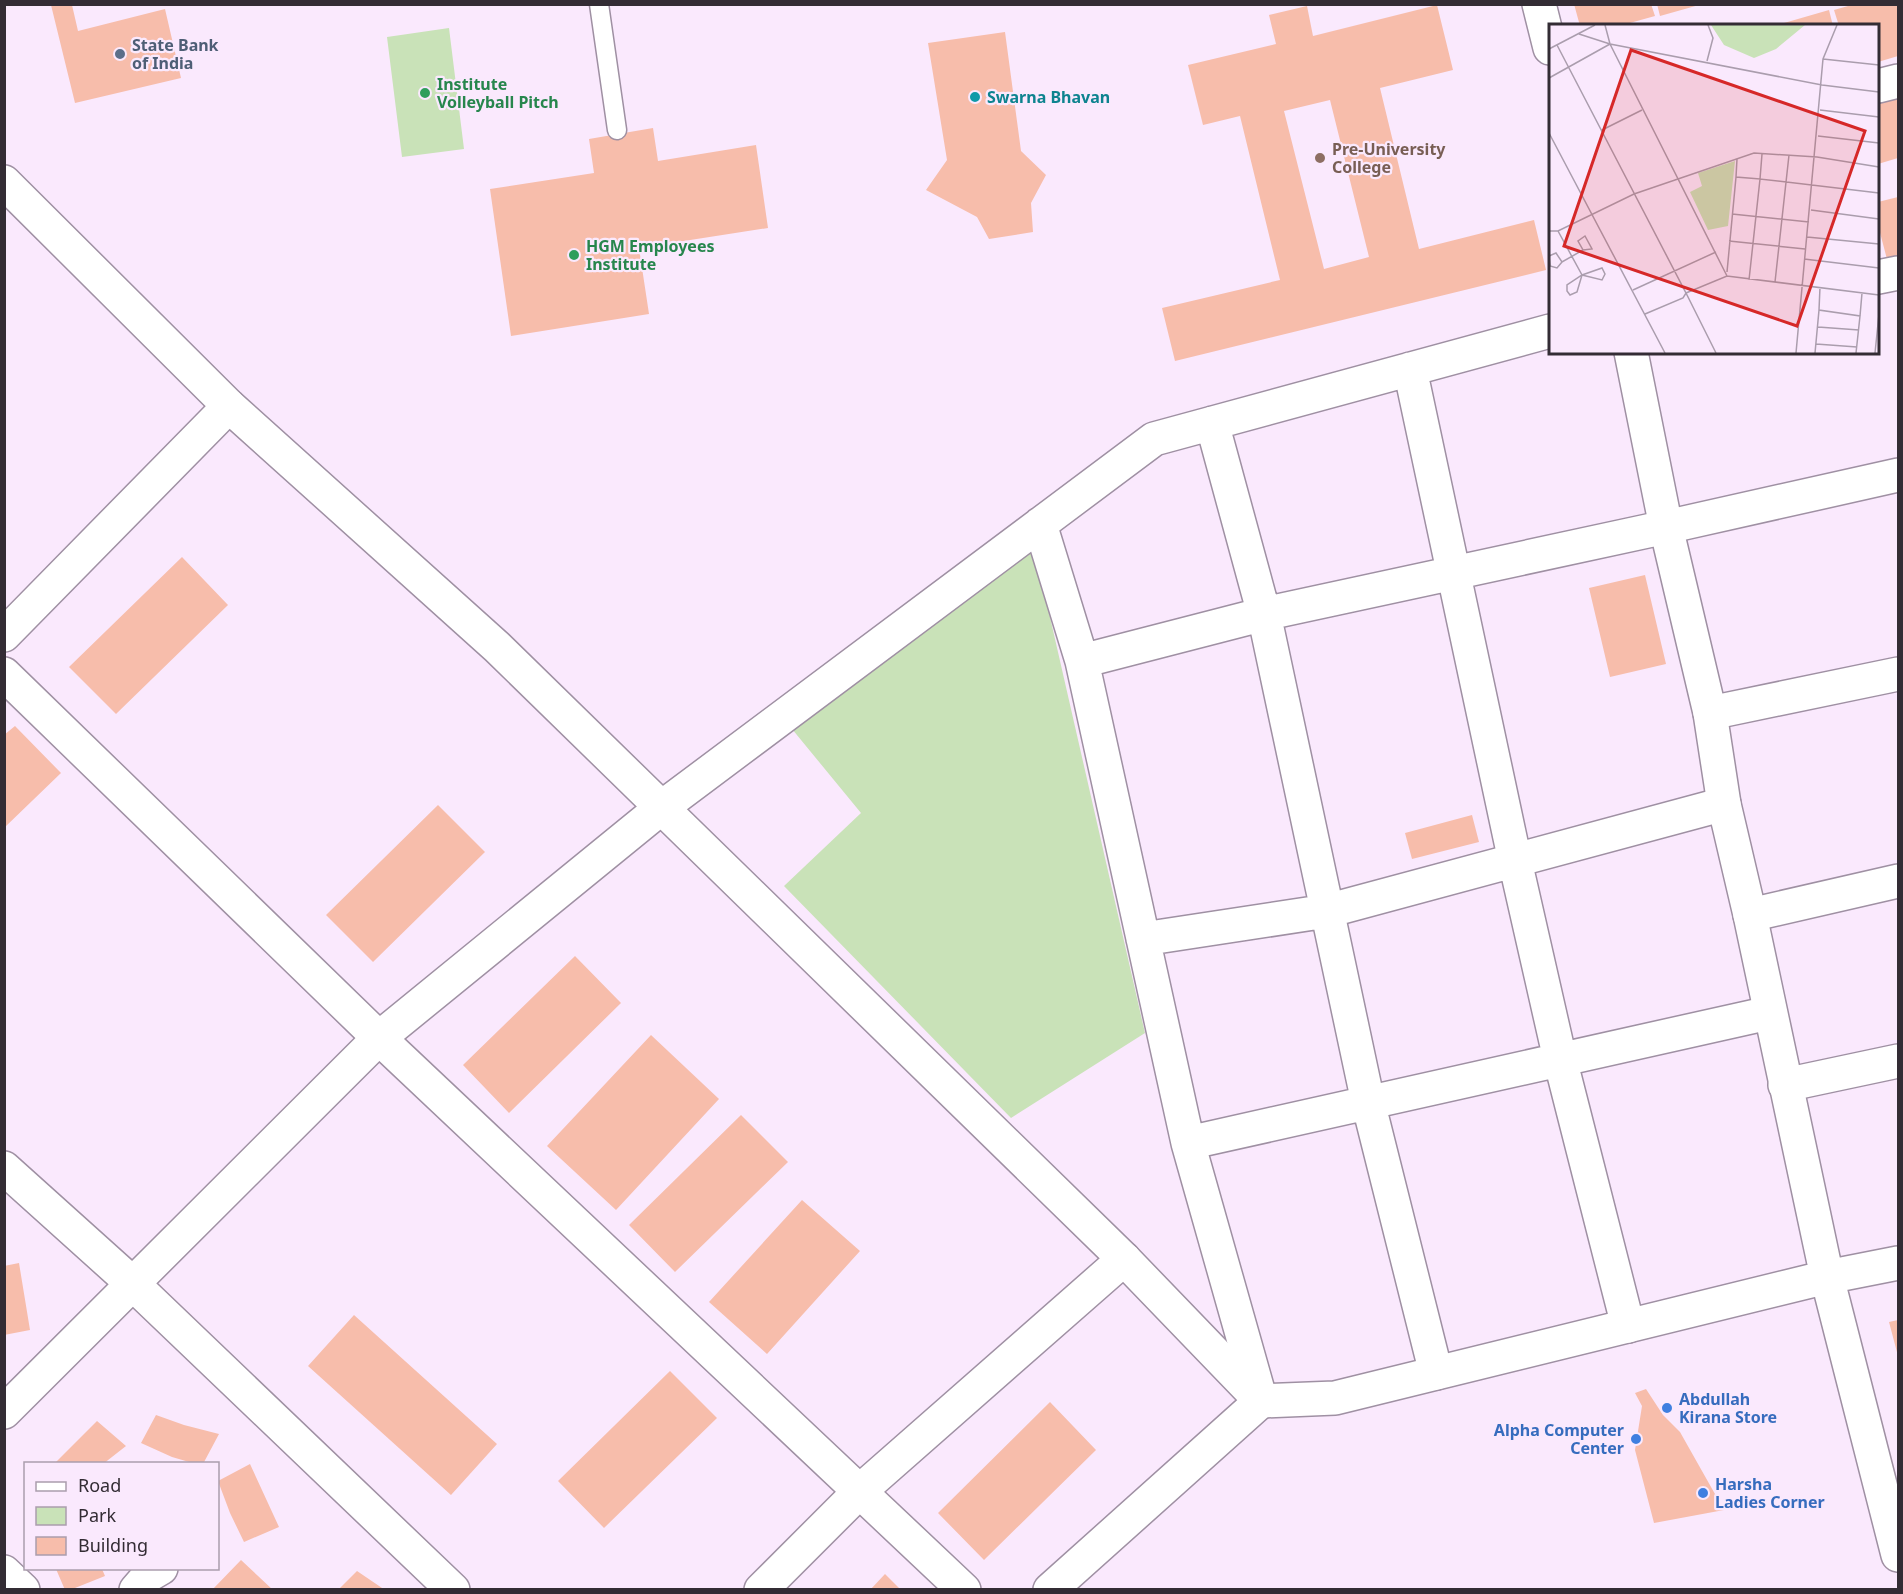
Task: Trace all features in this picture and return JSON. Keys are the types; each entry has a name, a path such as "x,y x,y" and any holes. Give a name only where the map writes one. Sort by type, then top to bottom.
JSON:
{"street":[{"path":"1539,4 1549,41"},
{"path":"1879,86 1899,81"},
{"path":"4,182 229,406 497,648 1124,1259 1261,1401"},
{"path":"1879,277 1899,273"},
{"path":"4,1412 379,1038 661,808 1154,439 1549,332"},
{"path":"1631,354 1666,527 1710,713 1724,804 1827,1277 1899,1555"},
{"path":"1410,369 1480,703 1560,1059 1628,1326"},
{"path":"4,635 229,406"},
{"path":"1212,423 1264,614 1368,1102 1436,1373"},
{"path":"1082,661 1264,614 1899,475"},
{"path":"1040,524 1082,661 1188,1143 1261,1401"},
{"path":"4,674 379,1038 964,1590"},
{"path":"1710,713 1899,674"},
{"path":"1143,939 1327,911 1724,804"},
{"path":"1750,915 1899,881"},
{"path":"1188,1143 1769,1012"},
{"path":"1785,1085 1899,1060"},
{"path":"4,1168 133,1284 453,1590"},
{"path":"761,1590 860,1491 1124,1259"},
{"path":"1050,1590 1261,1401 1335,1398 1827,1277 1899,1263"},
{"path":"4,1572 23,1590"}],"lane":[{"path":"599,4 616,130"}],"green space":[{"name":"Institute Volleyball Pitch","path":"449,28 464,149 402,157 387,37"},
{"path":"1034,547 1145,1033 1011,1118 784,886 861,813 792,729"}],"building":[{"path":"1574,4 1651,4 1655,16 1626,24 1579,24"},
{"path":"1657,4 1699,4 1699,5 1660,16"},
{"path":"1855,4 1898,4 1898,56 1879,62 1879,24 1838,24 1834,10"},
{"name":"State Bank of India","path":"51,5 72,5 78,31 165,9 181,78 75,103"},
{"path":"1437,5 1453,70 1380,88 1419,249 1534,220 1546,270 1175,361 1162,308 1280,280 1240,116 1203,125 1188,65 1276,44 1269,15 1307,6 1313,36","holes":["1330,100 1369,257 1324,269 1284,111"]},
{"path":"1829,10 1832,24 1780,24"},
{"name":"Swarna Bhavan","path":"1005,32 1021,151 1046,175 1031,203 1033,232 989,239 977,217 926,190 947,160 928,43"},
{"path":"1898,94 1898,158 1879,164 1879,100"},
{"path":"653,128 658,161 756,145 768,228 639,248 649,314 511,336 490,189 594,173 589,139"},
{"path":"1898,197 1898,260 1888,263 1879,229 1879,202"},
{"path":"182,557 228,605 116,714 69,667"},
{"path":"1645,575 1666,664 1610,677 1589,588"},
{"path":"15,726 61,773 4,828 4,735"},
{"path":"438,805 485,852 373,962 326,915"},
{"path":"1472,815 1479,842 1412,859 1405,833"},
{"path":"575,956 621,1003 509,1113 463,1065"},
{"path":"651,1035 719,1099 616,1210 547,1146"},
{"path":"741,1115 788,1162 675,1272 629,1225"},
{"path":"802,1200 860,1251 767,1354 709,1302"},
{"path":"19,1263 30,1330 4,1335 4,1266"},
{"path":"354,1315 497,1444 451,1495 308,1366"},
{"path":"1898,1320 1898,1356 1889,1322"},
{"path":"670,1371 717,1418 604,1528 558,1481"},
{"path":"1646,1389 1663,1415 1680,1432 1724,1510 1654,1523 1635,1450 1642,1406 1635,1393"},
{"path":"1050,1402 1096,1450 984,1560 938,1513"},
{"path":"156,1415 219,1434 204,1462 189,1462 172,1457 141,1443"},
{"path":"97,1421 126,1446 106,1462 56,1462"},
{"path":"250,1464 279,1527 244,1542 230,1513 219,1480"},
{"path":"241,1560 273,1590 212,1590"},
{"path":"56,1570 102,1570 105,1576 65,1590"},
{"path":"357,1571 385,1590 338,1590"},
{"path":"885,1574 901,1590 870,1590"}],"place":[{"name":"State Bank of India","path":"120,54"},
{"name":"Institute Volleyball Pitch","path":"425,93"},
{"name":"Swarna Bhavan","path":"975,97"},
{"name":"Pre-University College","path":"1320,158"},
{"name":"HGM Employees Institute","path":"574,255"},
{"name":"Abdullah Kirana Store","path":"1667,1408"},
{"name":"Alpha Computer Center","path":"1636,1439"},
{"name":"Harsha Ladies Corner","path":"1703,1493"}]}
